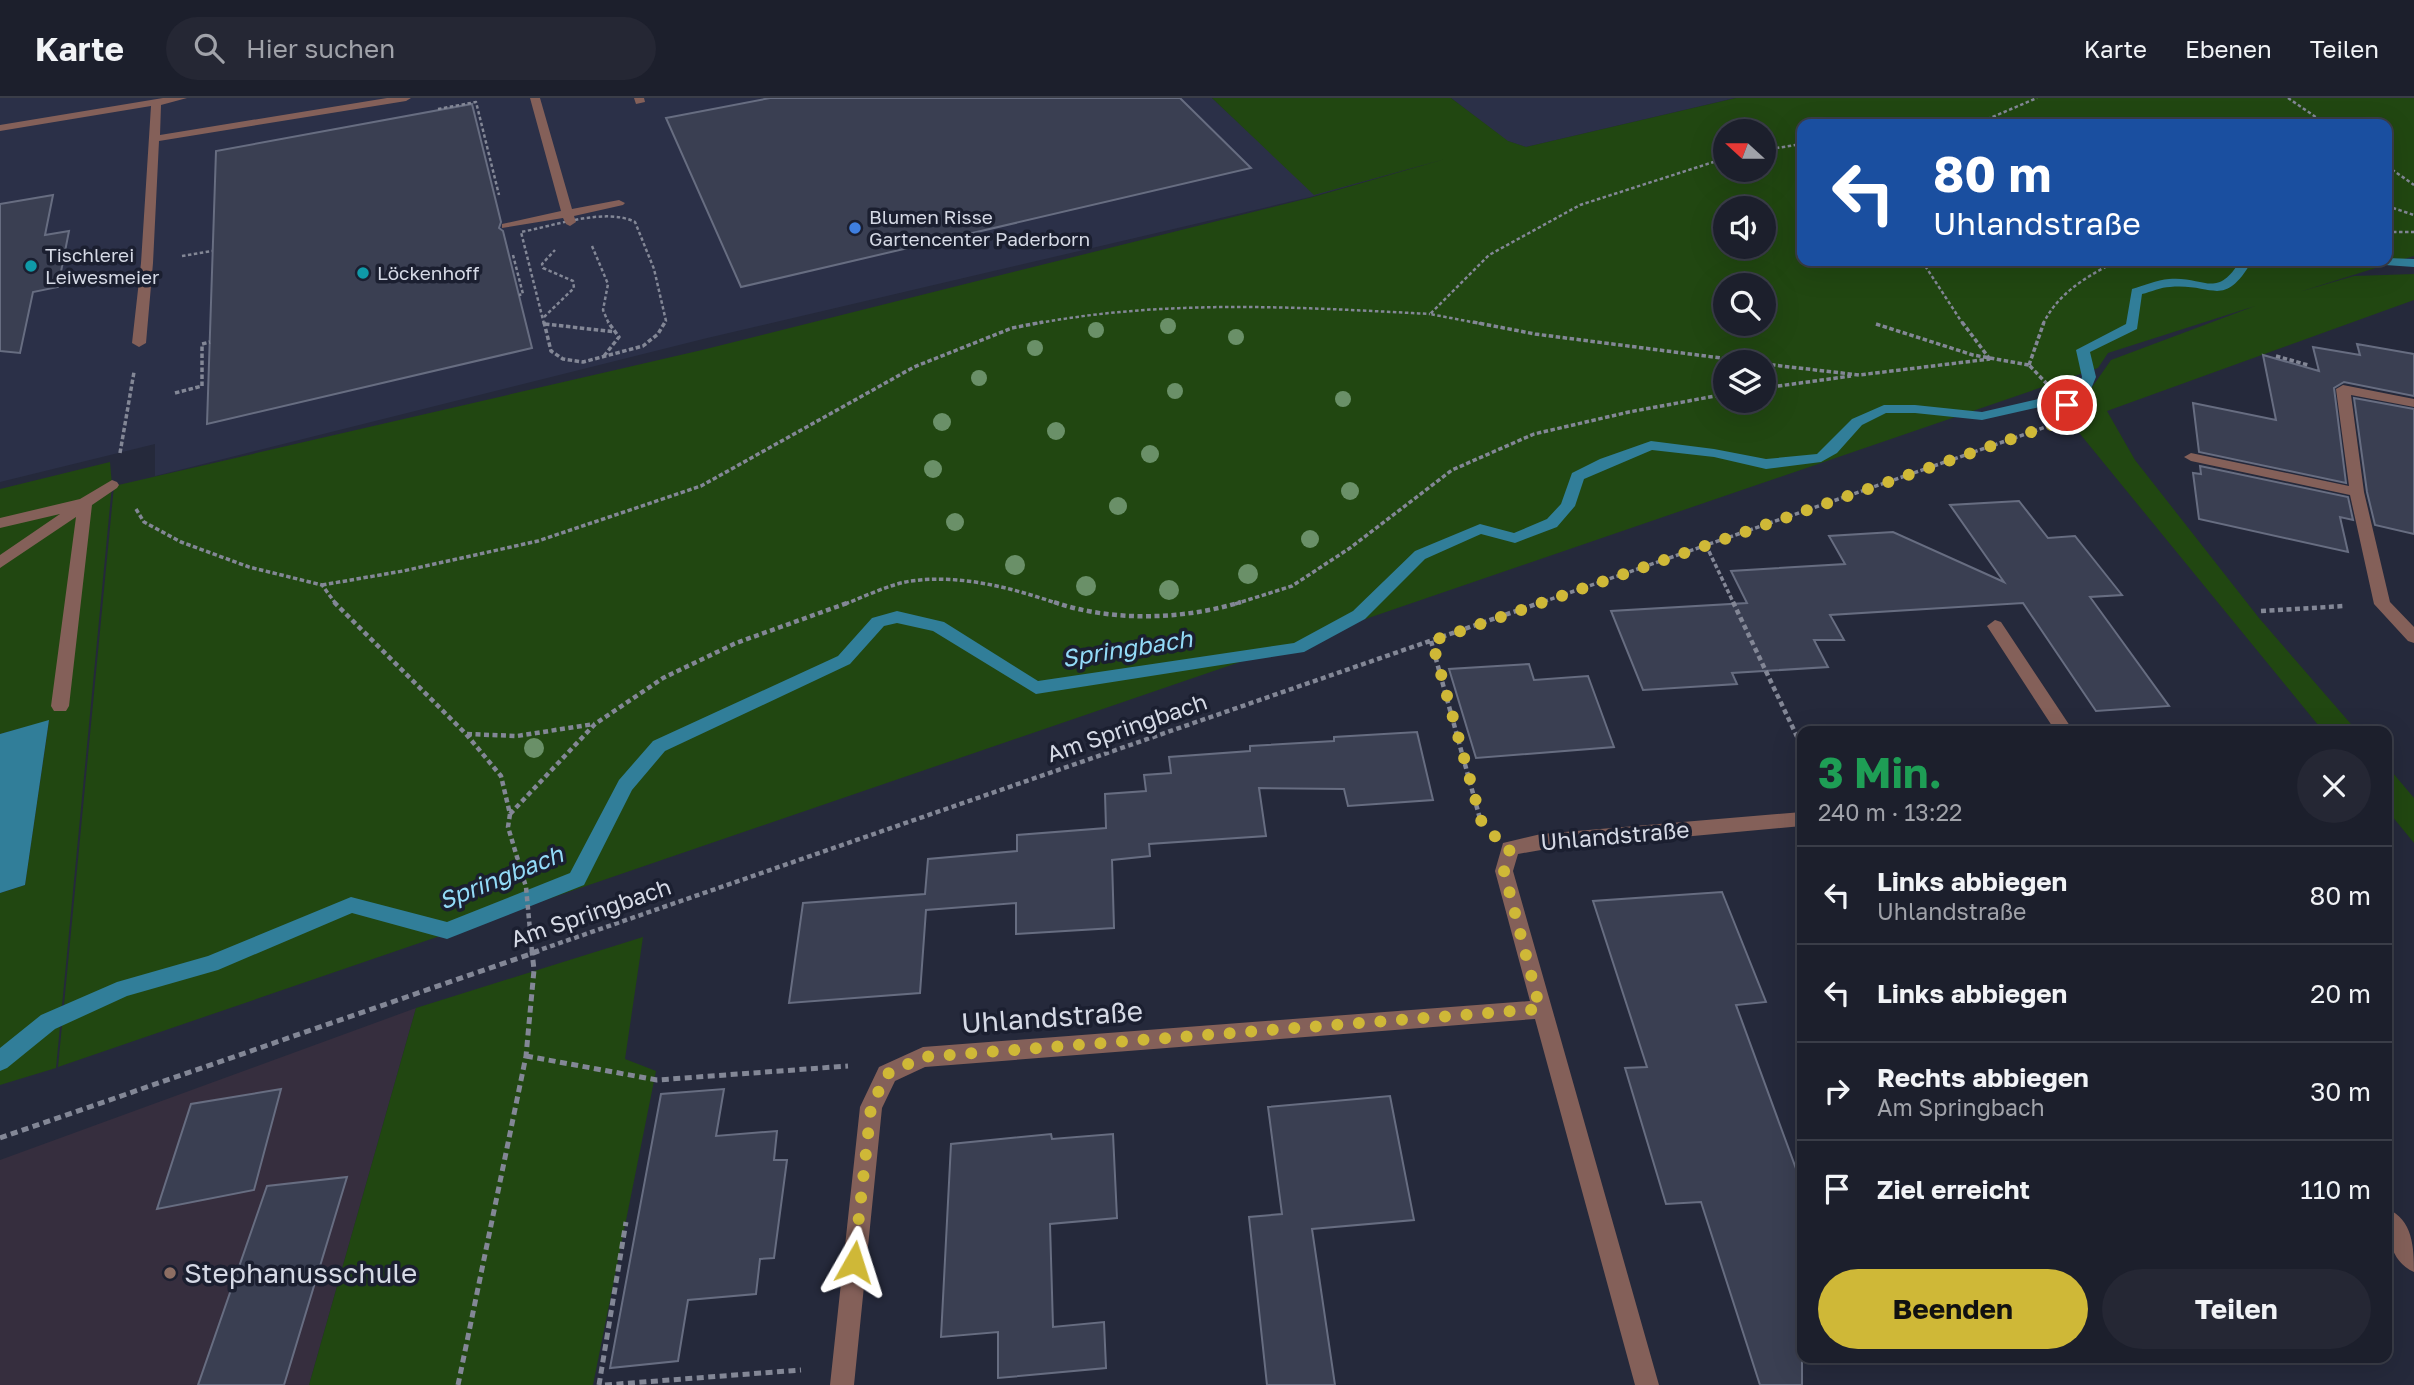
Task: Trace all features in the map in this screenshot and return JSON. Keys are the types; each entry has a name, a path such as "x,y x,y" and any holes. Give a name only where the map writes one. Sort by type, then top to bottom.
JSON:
{"street":[{"path":"0,128 182,98"},
{"path":"153,139 406,98"},
{"path":"535,98 569,218"},
{"path":"139,343 147,262 156,103"},
{"path":"506,226 569,218 619,204"},
{"path":"2414,403 2343,389 2357,492 2382,604 2414,636"},
{"path":"2191,457 2357,492"},
{"path":"0,563 112,485"},
{"path":"0,523 85,503"},
{"path":"60,706 85,503"},
{"path":"1995,626 2062,726"},
{"name":"Uhlandstraße","path":"1647,1385 1540,1009 1504,871 1510,848 1541,842 1797,820"},
{"name":"Uhlandstraße","path":"887,1074 923,1057 1540,1009"},
{"path":"842,1376 871,1107 887,1074"},
{"path":"2392,1227 2414,1260"}],"path":[{"path":"1988,119 2037,98"},
{"path":"2288,98 2319,119"},
{"path":"1776,148 1797,145"},
{"path":"1430,314 1489,255 1580,205 1713,162"},
{"path":"2392,170 2414,185"},
{"path":"2392,208 2414,215"},
{"path":"583,228 579,220 569,218 556,225 521,232 551,351 563,359 583,362 603,357 643,346 658,334 666,321 654,269"},
{"path":"556,225 559,234"},
{"path":"2392,232 2414,232"},
{"path":"544,317 574,288 573,281 543,268 542,264 562,243"},
{"path":"592,244 608,284 603,310 606,320 619,337 603,357"},
{"path":"1925,266 1972,338 1990,359"},
{"path":"1876,324 1990,359 2029,365 2039,347 2044,322 2064,295 2105,266"},
{"path":"131,501 145,522 181,542 249,567 322,585 403,571 538,541 701,486 914,367 1013,328 1086,314 1190,306 1304,307 1430,314 1535,334 1713,357"},
{"path":"545,324 617,332"},
{"path":"175,393 202,386 202,344 209,342"},
{"path":"118,467 139,343"},
{"path":"2276,356 2308,365"},
{"path":"1776,386 1990,359"},
{"path":"1776,365 1859,374"},
{"name":"Am Springbach","path":"0,1138 2063,421 2067,405 2029,365"},
{"path":"510,814 595,724 663,678 736,643 909,581 949,579 1016,589 1065,606 1119,615 1169,615 1222,608 1292,586 1350,548 1452,470 1523,439 1629,412 1713,396"},
{"path":"1706,545 1797,736"},
{"path":"322,585 372,642 466,734 501,776 510,814 508,827 526,887 534,970 526,1056 458,1385"},
{"path":"2261,611 2357,606"},
{"path":"1432,641 1483,827 1510,848"},
{"path":"466,734 517,736 595,724"},
{"path":"526,1056 657,1080 854,1065 887,1074"},
{"path":"599,1385 626,1222"},
{"path":"604,1385 842,1376"}],"shaded area":[{"path":"0,98 1212,98 1315,194 1507,141 1451,98 1735,98 1526,147 1508,141 1310,197 703,339 155,476 155,444 0,482"},
{"path":"49,720 25,885 0,893 0,734"},
{"name":"Stephanusschule","path":"416,1008 309,1385 0,1385 0,1160"}],"green space":[{"path":"1212,98 1451,98 1508,141 1526,147 1736,98 2414,98 2414,256 2392,263 2392,119 1797,119 1797,266 2382,266 2299,292 2354,276 2414,274 2414,300 2107,411 2135,460 2259,618 2353,726 2319,726 2076,429 2091,422 2081,403 2111,360 2255,306 2108,353 2098,368 58,1067 114,486 702,350 1313,197 1445,159 1314,195"},
{"path":"110,462 112,485 56,1068 0,1085 0,893 25,885 49,721 0,734 0,489"},
{"path":"2392,772 2414,798 2414,843 2392,816"},
{"path":"643,937 625,1059 656,1071 593,1385 309,1385 416,1008"}],"building":[{"name":"Blumen Risse Gartencenter Paderborn","path":"770,98 1180,98 1251,168 741,287 666,118"},
{"name":"Löckenhoff","path":"472,104 501,222 499,228 503,231 532,348 207,424 216,151"},
{"path":"53,195 45,235 69,231 58,287 33,292 20,353 0,351 0,204"},
{"path":"2357,344 2414,354 2414,396 2344,382 2334,388 2346,483 2199,452 2193,403 2276,420 2263,355 2319,371 2313,347 2360,355"},
{"path":"2354,398 2414,409 2414,534 2375,525 2367,492"},
{"path":"2200,466 2348,497 2353,520 2340,517 2348,552 2199,519 2193,473 2201,474"},
{"path":"2019,501 2048,538 2075,536 2122,595 2090,597 2169,706 2096,711 2023,603 1830,615 1844,640 1814,640 1828,667 1732,673 1737,684 1643,690 1611,611 1747,603 1731,571 1845,564 1829,536 1893,532 2004,582 1950,505"},
{"path":"1529,664 1534,680 1588,676 1614,747 1476,758 1449,669"},
{"path":"1417,732 1433,800 1348,806 1344,789 1259,788 1266,836 1149,844 1150,856 1112,860 1114,928 1016,934 1016,903 926,910 920,993 789,1003 803,903 925,894 928,859 1017,851 1017,835 1106,828 1105,794 1146,791 1144,775 1171,773 1169,757 1250,751 1250,746 1334,741 1334,737"},
{"path":"1722,892 1766,1002 1736,1005 1797,1171 1797,1363 1802,1363 1802,1385 1760,1385 1701,1202 1666,1204 1625,1068 1647,1067 1593,901"},
{"path":"281,1089 254,1190 157,1209 191,1104"},
{"path":"724,1089 716,1136 777,1131 774,1160 787,1160 774,1258 760,1259 756,1294 688,1300 678,1361 610,1368 661,1094"},
{"path":"1390,1096 1414,1220 1312,1229 1335,1385 1267,1385 1249,1217 1282,1214 1268,1107"},
{"path":"1051,1134 1052,1139 1113,1134 1117,1218 1050,1224 1053,1327 1104,1322 1106,1368 998,1378 998,1332 941,1337 951,1144"},
{"path":"347,1177 284,1385 198,1385 267,1186"}],"waterway":[{"name":"Springbach","path":"2392,261 2414,263"},
{"name":"Springbach","path":"0,1061 48,1022 124,988 211,964 351,905 447,931 577,879 625,785 659,746 844,660 878,622 897,617 938,626 1036,688 1298,648 1359,615 1420,555 1480,529 1515,538 1552,523 1568,506 1577,476 1651,445 1714,453 1766,464 1821,458 1832,450 1857,422 1884,409 1915,409 1982,416 2083,393 2089,377 2083,350 2132,326 2136,292 2169,283 2221,288 2234,281 2243,266"}],"place":[{"name":"Blumen Risse Gartencenter Paderborn","path":"855,228"},
{"name":"Tischlerei Leiwesmeier","path":"31,266"},
{"name":"Löckenhoff","path":"363,273"},
{"name":"Stephanusschule","path":"170,1273"}],"route":[{"path":"854,1262 871,1107 887,1074 923,1057 1540,1009 1504,871 1510,848 1483,827 1432,641 2063,421 2067,405"}]}
